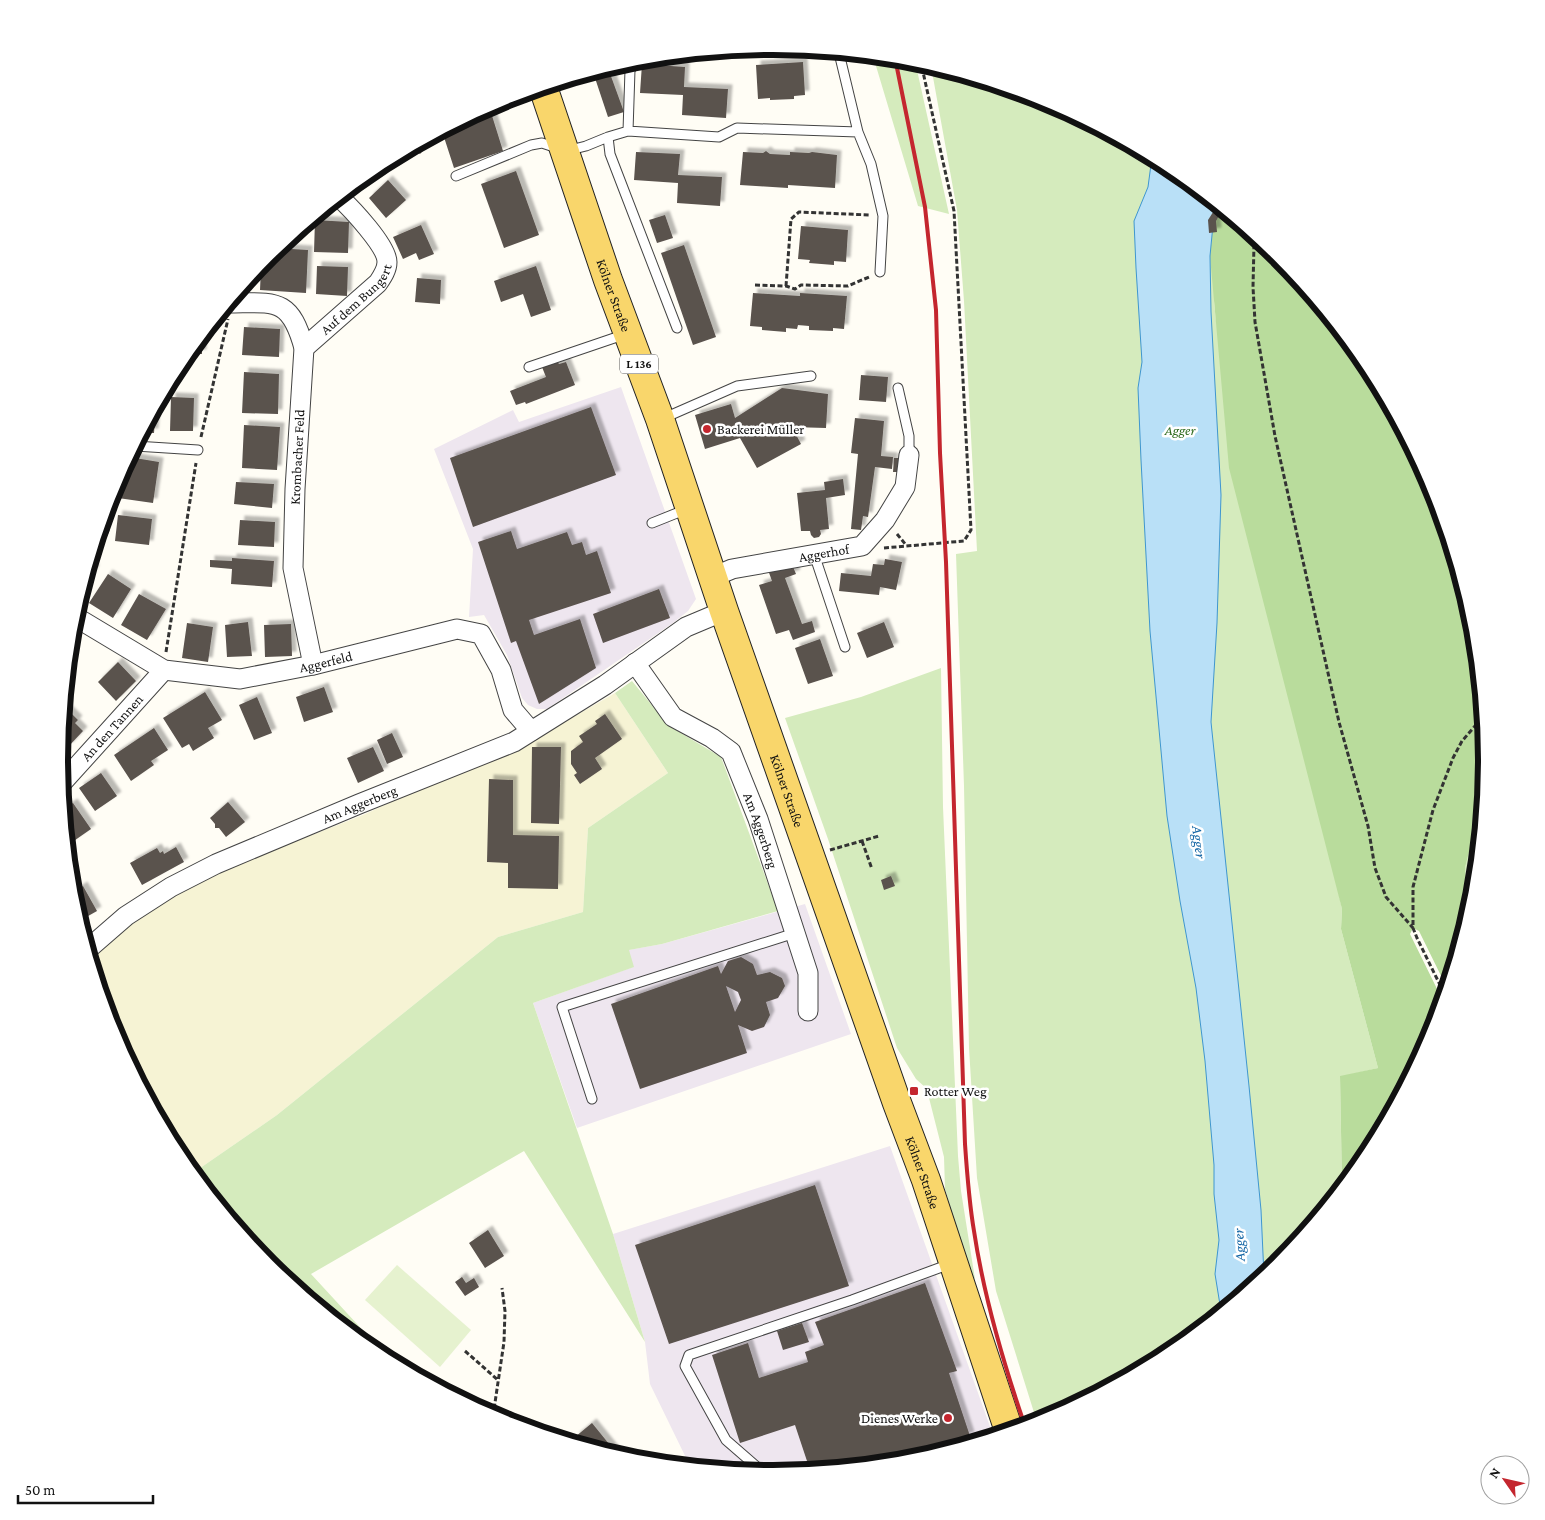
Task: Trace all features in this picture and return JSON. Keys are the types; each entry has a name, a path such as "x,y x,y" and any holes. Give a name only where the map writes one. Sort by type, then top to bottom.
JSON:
{"main road":[{"name":"Kölner Straße","path":"545,92 566,150 608,280 660,419 724,610 897,1103 926,1180 1007,1425"}],"street":[{"name":"Auf dem Bungert","path":"304,348 378,283 386,266 387,260 375,236 343,201"},
{"name":"Krombacher Feld","path":"236,303 277,305 286,311 298,327 304,348 295,489 293,568 313,665"},
{"name":"Aggerhof","path":"713,576 732,569 862,546 885,520 905,487 909,455"},
{"name":"Am Aggerberg","path":"93,945 126,916 171,887 216,864 514,742 605,684 686,627 724,610"},
{"name":"Aggerfeld","path":"81,620 164,670 240,679 313,665 457,629 481,634 501,670 514,710 531,731"},
{"name":"Am Aggerberg","path":"635,663 673,717 712,738 731,752 758,819 808,973 808,1011"},
{"name":"An den Tannen","path":"68,776 164,670"}],"lane":[{"path":"840,59 858,132 871,164 883,216 880,272"},
{"path":"628,132 630,70"},
{"path":"456,176 531,145 542,143 566,150 586,146 608,137 628,132 719,137 737,128 858,132"},
{"path":"608,137 610,154 678,328"},
{"path":"529,367 628,333"},
{"path":"660,419 737,386 811,376"},
{"path":"898,388 909,436 909,455"},
{"path":"141,446 198,450"},
{"path":"652,522 690,508"},
{"path":"814,554 845,647"},
{"path":"592,1099 562,1007 795,933"},
{"path":"754,1464 726,1440 686,1366 689,1356 952,1263"}],"path":[{"path":"906,546 964,541 971,530 954,211 923,72"},
{"path":"786,286 791,219 799,212 883,216"},
{"path":"1254,246 1255,322 1275,436 1339,722 1368,826 1375,868 1386,897 1413,928 1440,986"},
{"path":"755,285 786,286 795,289 801,285 848,286 880,272"},
{"path":"164,670 198,450 228,312"},
{"path":"1413,928 1413,887 1433,810 1462,741 1476,724"},
{"path":"810,856 879,836"},
{"path":"862,841 872,869"},
{"path":"494,1407 504,1334 505,1311 502,1288"},
{"path":"465,1351 498,1380"}],"shaded area":[{"path":"621,387 696,599 688,611 673,623 547,709 537,709 528,705 522,698 507,655 484,615 469,617 473,549 434,449 513,410 519,422"},
{"path":"615,693 668,773 588,828 583,912 498,937 277,1115 199,1169 186,1152 140,1072 121,1030 95,954 147,910 220,871 363,815 430,784 523,746"},
{"path":"805,904 851,1034 577,1128 533,1003 633,967 628,950 662,944"},
{"path":"890,1146 991,1430 955,1441 865,1459 772,1465 687,1460 650,1384 645,1342 613,1234"}],"green space":[{"path":"875,63 917,71 949,214 918,206"},
{"path":"932,74 999,92 1084,128 1125,149 1164,174 1214,211 1214,302 1216,321 1342,909 1341,929 1378,1068 1340,1077 1342,1176 1303,1225 1271,1259 1202,1319 1164,1346 1125,1371 1034,1414 996,1291 977,1178 969,1048 964,786 956,554 977,551 964,301 957,210"},
{"path":"1214,211 1271,261 1303,295 1359,368 1405,448 1424,490 1440,533 1453,578 1464,622 1471,668 1478,760 1476,806 1473,838 1465,868 1466,885 1464,898 1453,942 1442,979 1419,931 1413,928 1410,934 1438,992 1405,1072 1383,1113 1342,1176 1340,1076 1378,1068 1341,929 1342,909 1229,468 1210,256"},
{"path":"941,668 943,807 958,1156 961,1191 975,1279 970,1273 945,1189 944,1157 926,1088 916,1079 897,1048 828,839 785,718 861,697"},
{"path":"632,681 669,726 721,757 778,911 662,944 629,950 634,967 533,1003 613,1234 645,1342 524,1151 311,1274 370,1338 343,1319 274,1259 242,1225 199,1169 277,1115 498,937 583,912 588,828 668,773 615,693"},
{"path":"1473,838 1466,885 1465,868"},
{"path":"397,1265 471,1330 440,1367 365,1300"}],"water":[{"name":"Agger","path":"1151,166 1214,211 1210,256 1211,312 1221,495 1217,623 1211,722 1261,1210 1264,1266 1220,1304 1215,1274 1219,1240 1205,1061 1196,988 1167,816 1150,631 1138,388 1142,362 1134,221 1148,187"}],"building":[{"path":"803,62 805,95 794,96 794,99 758,99 756,65"},
{"path":"657,65 685,67 684,87 728,89 726,118 682,115 683,95 640,93 642,68"},
{"path":"610,74 624,112 608,117 595,78"},
{"path":"492,114 503,151 454,168 444,137"},
{"path":"429,145 420,154 417,151"},
{"path":"766,151 770,154 790,155 790,152 812,152 837,155 835,188 788,185 788,188 740,185 743,152 763,153"},
{"path":"636,152 680,154 678,175 722,177 720,206 677,203 678,183 634,180"},
{"path":"516,171 539,235 504,248 481,184"},
{"path":"388,180 406,200 386,218 369,198"},
{"path":"1214,211 1219,215 1216,221 1217,232 1209,233 1208,220"},
{"path":"665,215 673,238 657,243 649,220"},
{"path":"320,220 349,222 348,253 314,252 315,224"},
{"path":"421,225 434,254 419,260 416,253 403,259 393,237"},
{"path":"801,226 848,230 846,262 834,261 834,265 809,263 810,260 798,259"},
{"path":"684,245 716,337 693,345 661,253"},
{"path":"287,249 308,250 306,293 260,290 261,275"},
{"path":"317,266 348,267 347,296 316,294"},
{"path":"536,266 551,310 531,317 523,294 501,302 494,281"},
{"path":"417,278 441,280 440,304 415,302"},
{"path":"753,293 847,296 844,329 833,328 833,331 809,330 809,326 798,325 797,329 786,328 786,332 762,330 762,327 750,326"},
{"path":"244,327 280,329 279,357 242,355"},
{"path":"202,346 202,354 196,354"},
{"path":"557,361 559,364 566,362 575,385 526,404 525,402 516,405 510,391 546,377 542,367"},
{"path":"244,372 279,374 278,414 242,413"},
{"path":"861,375 888,377 886,402 859,400"},
{"path":"782,388 828,394 826,428 792,427 801,444 757,468 740,438 705,449 695,415 731,404 735,418"},
{"path":"171,397 194,398 193,431 170,431"},
{"path":"591,407 616,475 473,527 450,458"},
{"path":"855,418 884,421 881,456 893,457 892,469 875,467 868,517 863,516 861,530 851,529 858,454 851,453"},
{"path":"155,420 154,433 148,433"},
{"path":"244,425 280,427 277,470 242,468"},
{"path":"135,458 159,462 153,503 118,498"},
{"path":"894,458 901,458 900,472 893,472"},
{"path":"843,479 845,495 826,498 829,529 820,530 821,534 819,537 814,538 810,531 801,531 797,493 825,490 824,482"},
{"path":"236,482 274,484 272,508 234,504"},
{"path":"118,515 152,519 149,545 115,541"},
{"path":"240,520 275,522 274,547 238,545"},
{"path":"511,531 517,549 567,532 572,545 582,542 586,555 597,551 611,593 529,620 534,635 580,619 596,668 539,704 516,641 511,643 478,542"},
{"path":"232,558 274,561 272,587 231,584 232,569 210,567 210,560 232,561"},
{"path":"885,559 902,562 896,590 880,587 879,595 839,591 841,573 871,576 873,564 884,565"},
{"path":"791,562 796,574 785,578 802,624 812,621 815,632 793,640 789,630 776,634 759,585 772,581 768,570"},
{"path":"108,574 131,589 113,618 89,603"},
{"path":"659,589 670,618 603,643 593,614"},
{"path":"139,594 166,609 147,640 121,625"},
{"path":"248,622 252,656 227,657 225,625"},
{"path":"884,622 894,647 867,658 857,633"},
{"path":"187,623 213,627 208,662 182,658"},
{"path":"291,624 292,656 265,657 264,625"},
{"path":"820,639 833,676 808,684 795,648"},
{"path":"118,662 136,681 116,701 98,682"},
{"path":"324,687 333,712 304,722 296,697"},
{"path":"205,692 222,720 208,728 214,738 193,751 189,744 182,748 163,718"},
{"path":"257,697 272,733 254,740 239,705"},
{"path":"69,711 78,720 75,723 83,731 68,747"},
{"path":"605,714 622,739 595,758 602,769 580,784 574,775 577,773 571,764 571,751 583,742 579,736 597,724 595,721"},
{"path":"154,728 168,750 151,761 154,765 131,781 114,755"},
{"path":"392,733 403,757 387,764 377,740"},
{"path":"373,747 384,771 358,783 347,758"},
{"path":"532,747 561,747 559,824 531,823"},
{"path":"101,773 117,796 95,811 79,788"},
{"path":"489,779 513,780 513,835 559,836 558,889 508,888 508,863 487,862"},
{"path":"228,802 245,822 226,837 219,828 215,828 215,824 210,818"},
{"path":"73,803 91,829 73,842 69,806"},
{"path":"176,847 184,862 142,885 130,863 157,848 160,853 163,851 164,854"},
{"path":"891,876 895,886 884,890 881,880"},
{"path":"83,886 97,911 86,917 81,898 80,888"},
{"path":"741,957 753,964 757,975 770,972 782,978 785,986 778,998 766,1002 770,1015 764,1027 752,1031 738,1025 747,1053 640,1089 611,1004 718,966 721,974 728,961","holes":["726,986 738,992 741,1000 735,1012"]},
{"path":"815,1185 849,1286 669,1344 635,1245"},
{"path":"488,1230 504,1256 485,1268 469,1243"},
{"path":"462,1277 466,1283 474,1278 479,1287 465,1296 455,1282"},
{"path":"925,1283 957,1371 949,1373 970,1436 910,1451 865,1459 808,1463 795,1425 740,1443 712,1355 748,1343 759,1378 808,1362 805,1352 824,1345 815,1322"},
{"path":"802,1323 809,1342 783,1350 777,1331"},
{"path":"592,1423 610,1446 590,1441 575,1437"}],"railway":[{"path":"897,67 925,207 936,310 968,1188 978,1256 989,1305 1023,1419"}],"place":[{"name":"Backerei Müller","path":"707,429"},
{"name":"Rotter Weg","path":"914,1091"},
{"name":"Dienes Werke","path":"948,1418"}]}
